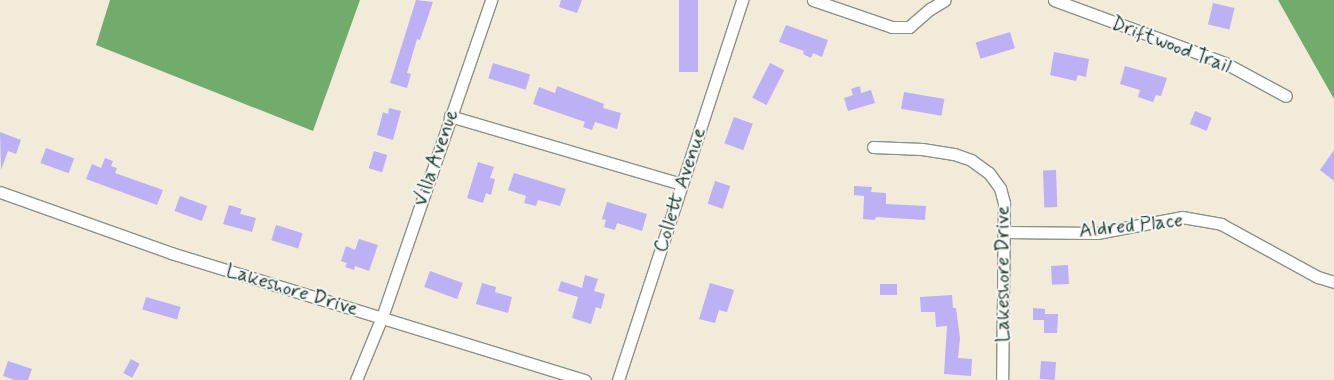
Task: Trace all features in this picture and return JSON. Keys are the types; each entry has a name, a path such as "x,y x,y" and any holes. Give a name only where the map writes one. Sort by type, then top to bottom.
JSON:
{"street":[{"name":"Villa Avenue","path":"356,380 382,317 450,116 492,0"},
{"name":"Collett Avenue","path":"618,380 742,0"},
{"path":"813,0 892,27 909,27 930,9 945,0"},
{"name":"Driftwood Trail","path":"1054,0 1225,63 1286,96"},
{"path":"450,116 681,184"},
{"name":"Lakeshore Drive","path":"873,147 922,149 954,154 971,160 989,173 1000,188 1004,204 1002,380"},
{"name":"Lakeshore Drive","path":"0,192 171,253 585,380"},
{"name":"Aldred Place","path":"1004,232 1097,233 1163,219 1182,217 1221,224 1318,276 1334,282"}],"green space":[{"path":"110,0 360,0 313,131 96,45"},
{"path":"1278,0 1334,0 1334,99"}],"building":[{"path":"416,0 433,2 420,40 417,39 407,73 411,74 407,88 390,83"},
{"path":"561,0 582,0 577,13 559,7"},
{"path":"679,0 698,0 698,72 679,72"},
{"path":"1213,3 1234,8 1229,29 1208,24"},
{"path":"786,25 828,40 822,57 813,53 811,58 803,54 804,51 779,42"},
{"path":"1010,32 1015,48 981,59 976,43"},
{"path":"1054,52 1089,59 1086,77 1078,75 1076,81 1050,75"},
{"path":"493,63 530,74 526,90 488,78"},
{"path":"770,63 784,70 767,105 752,98"},
{"path":"1125,66 1167,78 1161,96 1156,95 1153,102 1138,97 1140,90 1120,84"},
{"path":"557,86 604,104 603,108 621,113 617,129 595,122 592,130 583,127 585,122 533,104 539,87 555,93"},
{"path":"860,86 861,93 871,90 875,103 848,111 844,98 853,95 851,89"},
{"path":"904,92 944,99 941,116 901,109"},
{"path":"389,108 401,111 393,140 377,135 383,112 388,114"},
{"path":"1195,111 1212,118 1206,131 1190,124"},
{"path":"734,117 753,124 743,150 724,143"},
{"path":"0,132 21,140 16,154 8,151 1,170"},
{"path":"46,148 74,158 69,173 41,163"},
{"path":"1334,150 1334,181 1320,170"},
{"path":"374,151 387,155 382,172 369,168"},
{"path":"105,158 113,161 111,166 117,168 115,173 163,190 157,205 86,179 92,164 101,168"},
{"path":"478,162 494,167 490,178 495,179 491,195 486,193 483,203 467,198"},
{"path":"1043,170 1056,170 1057,207 1044,207"},
{"path":"514,173 566,189 560,206 538,200 536,206 524,203 526,196 508,190"},
{"path":"715,181 730,186 723,209 708,204"},
{"path":"854,186 872,187 871,192 886,193 886,204 926,206 925,220 876,217 875,220 863,219 864,196 854,195"},
{"path":"180,196 207,206 202,221 175,211"},
{"path":"607,202 647,214 642,231 617,223 615,230 604,227 606,220 602,219"},
{"path":"229,205 242,209 240,214 256,218 252,232 223,224"},
{"path":"276,225 303,233 298,248 271,240"},
{"path":"359,239 378,245 369,271 355,266 354,270 345,267 347,263 341,261 346,246 355,250"},
{"path":"1068,265 1069,284 1052,285 1051,266"},
{"path":"430,271 463,283 457,299 424,287"},
{"path":"585,275 598,279 594,291 605,294 601,309 596,307 591,324 572,318 578,297 558,291 561,281 582,288"},
{"path":"482,283 496,287 495,292 512,297 508,313 476,304"},
{"path":"710,283 734,290 727,312 719,310 715,323 699,319"},
{"path":"880,284 897,284 897,295 880,295"},
{"path":"952,295 953,308 956,308 960,338 958,358 972,359 971,376 944,374 947,326 936,327 935,312 921,312 920,297"},
{"path":"146,297 181,307 177,319 142,309"},
{"path":"1033,308 1045,309 1045,314 1058,314 1057,333 1044,333 1044,320 1033,320"},
{"path":"131,359 140,364 132,378 123,373"},
{"path":"8,361 32,369 28,380 15,380 3,376"},
{"path":"1041,361 1056,362 1055,380 1040,379"}]}
